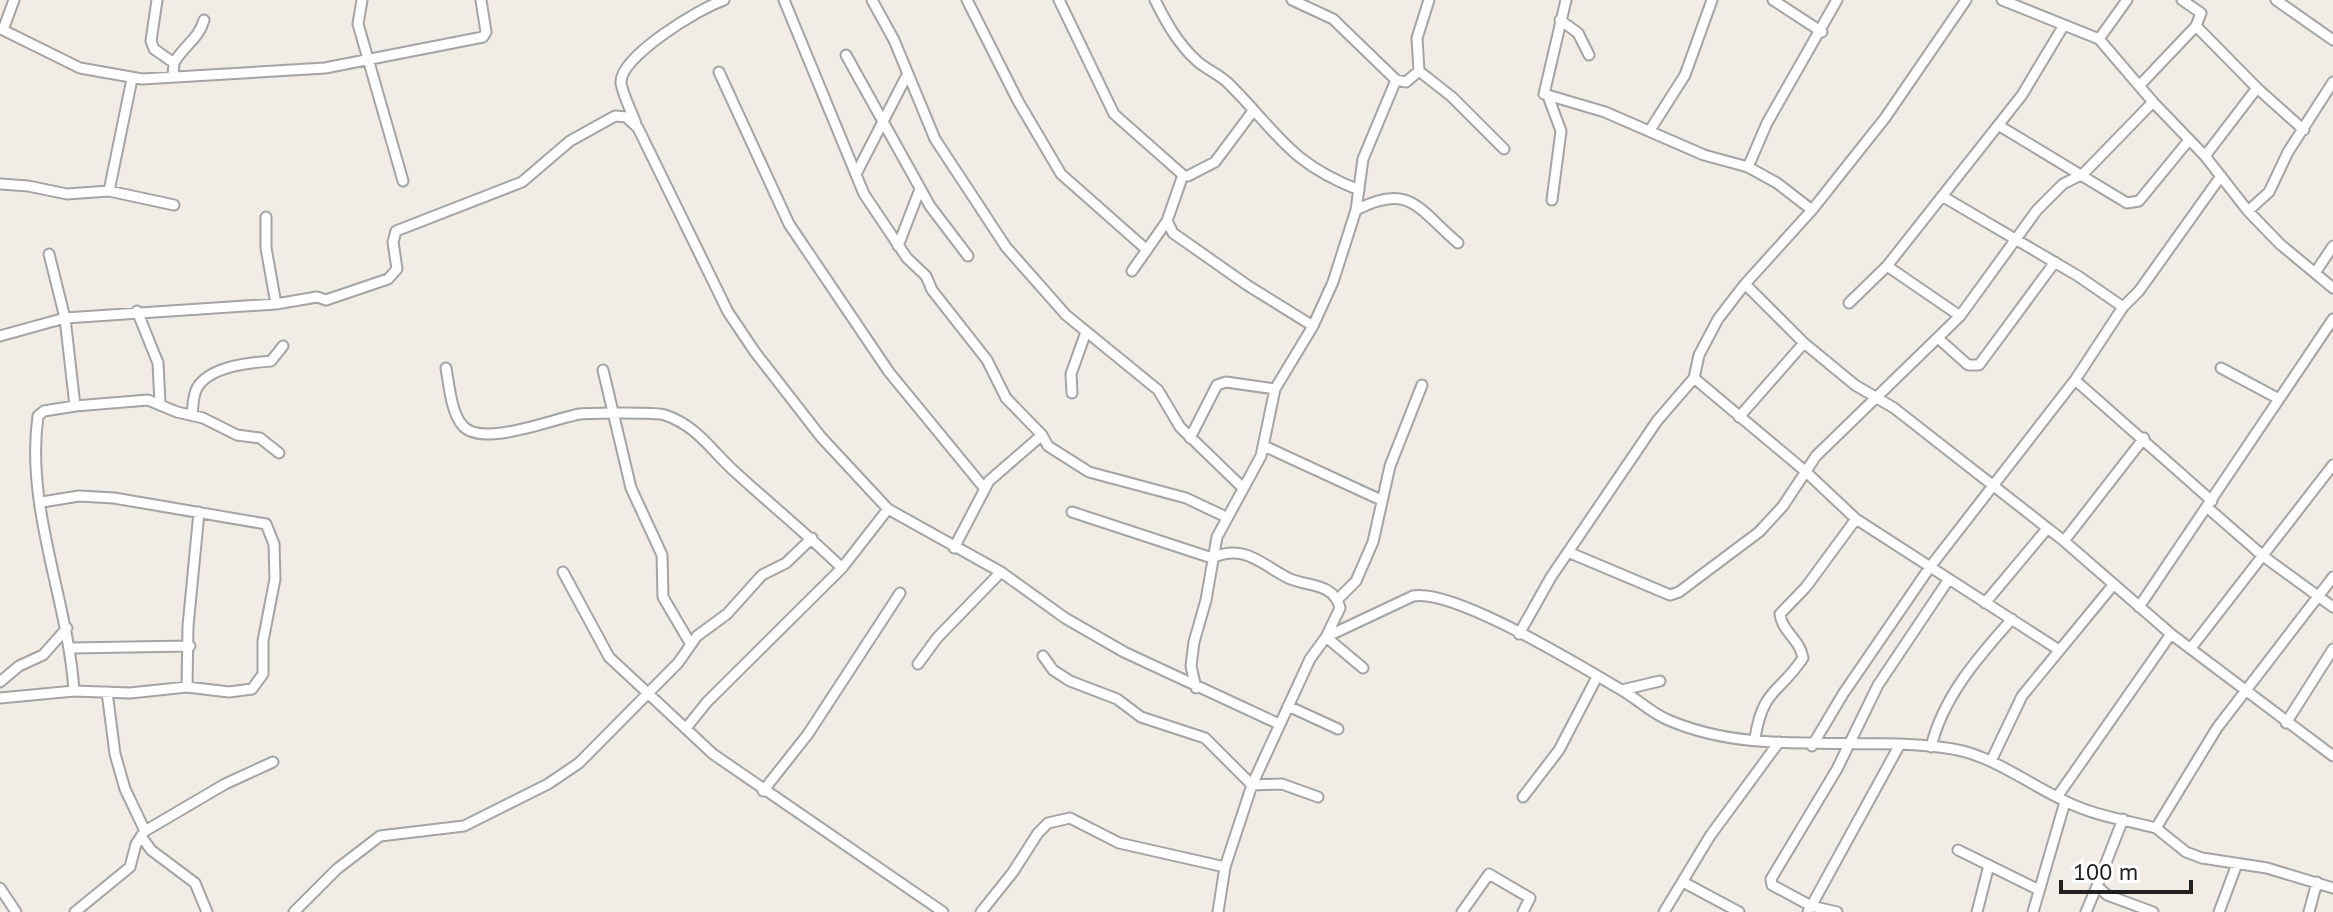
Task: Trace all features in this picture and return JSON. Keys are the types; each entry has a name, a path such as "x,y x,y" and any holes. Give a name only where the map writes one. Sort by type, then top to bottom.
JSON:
{"street":[{"path":"14,0 2,35 80,68 132,79 286,72 367,61 485,36 481,0"},
{"path":"157,0 151,41 154,49 174,63"},
{"path":"362,0 358,24 403,181"},
{"path":"724,0 691,16 625,66 621,82 638,128 728,312 755,352 821,437 888,509 1001,572 1095,636 1196,688 1279,724"},
{"path":"784,0 864,194 898,246 926,276 932,290 987,360 1006,398 1042,435 1048,446 1089,472 1186,498 1226,517"},
{"path":"872,0 882,13 935,139 976,206 1042,292 1086,332 1152,384 1190,438 1243,488"},
{"path":"967,0 1018,101 1061,174 1147,250"},
{"path":"1059,0 1114,114 1183,175 1167,221 1132,271"},
{"path":"1155,0 1184,47 1224,79 1300,160 1331,179 1359,190"},
{"path":"1292,0 1318,5 1348,30 1396,80 1406,82 1419,71"},
{"path":"1429,0 1417,38 1419,71 1452,97 1504,149"},
{"path":"1566,0 1544,94 1650,130 1704,155 1748,167 1777,183 1812,210"},
{"path":"1650,130 1685,75 1712,0"},
{"path":"1773,0 1822,32"},
{"path":"1748,167 1767,123 1822,32 1837,0"},
{"path":"1519,634 1568,552 1657,421 1694,378 1708,336 1745,284 1812,210 1885,118 1966,0"},
{"path":"2002,0 2028,4 2064,25 2099,39 2205,156 2248,211 2333,288"},
{"path":"2099,39 2127,0"},
{"path":"2140,85 2196,26 2201,13 2182,0"},
{"path":"2276,0 2333,40"},
{"path":"173,75 174,63 186,44 201,32 204,20"},
{"path":"1560,20 1578,33 1589,55"},
{"path":"1849,303 1887,266 2022,95 2064,25"},
{"path":"2196,26 2304,130"},
{"path":"846,55 920,189 968,256"},
{"path":"719,72 789,224 889,372 985,489"},
{"path":"856,174 907,75"},
{"path":"109,191 132,79"},
{"path":"1196,688 1191,666 1212,558 1226,517 1264,446 1266,416 1275,389 1313,326 1333,282 1356,210 1363,159 1396,80"},
{"path":"2205,156 2257,88"},
{"path":"2248,211 2269,192 2288,152 2331,89"},
{"path":"1548,96 1561,131 1552,200"},
{"path":"1568,552 1670,595 1679,592 1759,532 1783,506 1805,471 1874,398 1960,316 2014,238 2063,184 2083,174 2153,102"},
{"path":"1188,176 1215,162 1253,111"},
{"path":"0,336 65,318 276,304 317,297 326,300 388,279 397,269 393,234 402,227 522,182 570,141 615,116 626,117 638,128"},
{"path":"1998,125 2127,203 2139,201 2189,140"},
{"path":"1812,746 1843,694 1930,567 2075,380 2123,307 2139,291 2221,176"},
{"path":"0,184 67,194 109,191 174,205"},
{"path":"898,246 920,189"},
{"path":"1356,210 1390,195 1407,199 1458,243"},
{"path":"1942,196 2055,262 2123,307"},
{"path":"266,217 266,248 276,304"},
{"path":"1167,221 1173,233 1313,326"},
{"path":"2315,273 2333,246"},
{"path":"49,254 65,318 75,406"},
{"path":"1939,339 1968,365 1979,365 2055,262"},
{"path":"1887,266 1960,316"},
{"path":"1745,284 1804,343 1994,486 2046,530 2064,541 2171,634 2246,687 2286,723 2333,756"},
{"path":"137,311 158,363 160,403"},
{"path":"2139,607 2333,319"},
{"path":"1072,393 1071,374 1086,332"},
{"path":"1739,417 1804,343"},
{"path":"192,414 195,394 203,381 237,365 271,361 283,346"},
{"path":"446,368 459,419 470,431 490,433 534,427 580,414 655,412 697,431 736,473 842,568"},
{"path":"2221,368 2279,399"},
{"path":"603,370 631,488 662,555 663,597 690,643"},
{"path":"1694,378 1805,471 1856,519 2059,650"},
{"path":"2075,380 2144,438 2263,556 2333,607"},
{"path":"1190,438 1217,385 1226,382 1275,389"},
{"path":"1218,912 1225,867 1252,785 1310,659 1339,615 1338,599 1356,581 1373,542 1390,466 1422,385"},
{"path":"74,691 71,648 52,566 42,502 38,416 44,411 143,399 177,412 192,414 227,431 260,438 279,453"},
{"path":"954,548 985,489 1042,435"},
{"path":"2064,541 2144,438"},
{"path":"1264,446 1381,500"},
{"path":"2191,648 2333,465"},
{"path":"0,698 74,691 187,687 241,692 257,684 263,674 263,641 275,579 274,544 266,524 114,498 79,496 42,502"},
{"path":"687,727 707,702 842,568 888,509"},
{"path":"187,687 188,626 199,512"},
{"path":"1072,512 1212,558 1231,553 1257,559 1296,581 1319,585 1338,599"},
{"path":"1755,738 1760,708 1769,692 1803,658 1796,639 1781,622 1780,614 1806,587 1856,519"},
{"path":"1985,603 2046,530"},
{"path":"294,912 337,869 380,836 464,826 548,784 588,756 678,663 690,643 727,614 762,575 786,563 812,538"},
{"path":"563,572 609,657 713,754 943,912"},
{"path":"918,664 937,638 1001,572"},
{"path":"2156,828 2183,779 2246,687 2333,577"},
{"path":"1837,912 1809,909 1772,885 1771,879 1849,744 1878,685 1949,579"},
{"path":"1991,761 2022,696 2114,584"},
{"path":"763,791 808,734 900,593"},
{"path":"1326,637 1413,596 1428,593 1519,634 1622,690 1663,718 1696,730 1812,746 1849,744 1956,750 1991,761 2061,800 2156,828 2186,852 2267,868 2333,888"},
{"path":"1931,747 1937,721 1949,701 1980,655 2012,619"},
{"path":"0,682 19,666 43,655 67,628"},
{"path":"2033,912 2061,800 2171,634"},
{"path":"1326,637 1363,668"},
{"path":"71,648 190,646"},
{"path":"2286,723 2333,649"},
{"path":"1043,656 1053,670 1070,681 1117,699 1141,717 1205,738 1252,785 1282,784 1318,797"},
{"path":"1523,797 1559,750 1597,677"},
{"path":"1622,690 1660,681"},
{"path":"107,692 118,766 143,834 151,850 195,883 207,912"},
{"path":"1288,706 1338,729"},
{"path":"1664,912 1710,836 1779,742"},
{"path":"1809,909 1899,746"},
{"path":"75,912 130,867 143,834 212,791 273,762"},
{"path":"981,912 1013,872 1038,833 1048,823 1070,818 1119,843 1225,867"},
{"path":"2086,912 2123,819"},
{"path":"1958,850 2039,890"},
{"path":"2219,912 2237,864"},
{"path":"1977,912 1989,865"},
{"path":"1462,912 1489,874 1530,898 1523,912"},
{"path":"1683,882 1739,912"},
{"path":"2309,912 2317,882"},
{"path":"2097,886 2107,895 2153,912"},
{"path":"1,890 16,912"}]}
